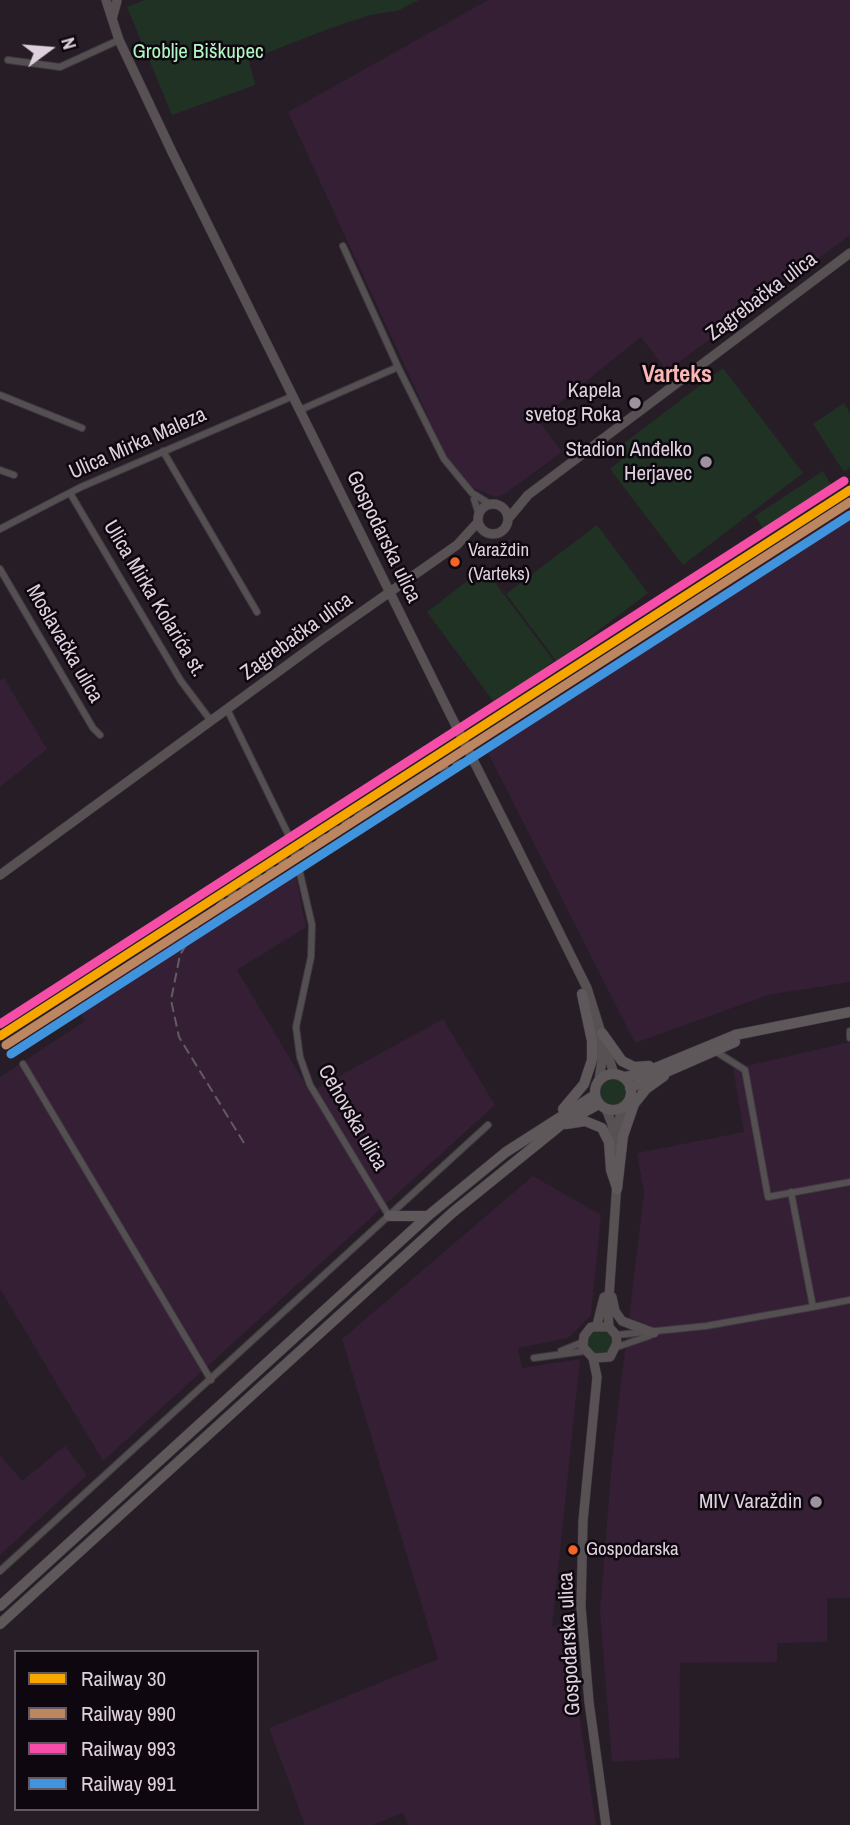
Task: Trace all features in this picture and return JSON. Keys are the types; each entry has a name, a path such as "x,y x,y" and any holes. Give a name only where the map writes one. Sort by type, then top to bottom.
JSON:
{"main road":[{"path":"106,0 118,1 112,19"},
{"name":"Gospodarska ulica","path":"106,0 120,40 293,396 578,971 618,1075"},
{"name":"Zagrebačka ulica","path":"0,875 457,545 502,530 528,495 850,253"},
{"name":"Zagrebačka ulica","path":"457,545 478,518 495,505 528,495"},
{"path":"495,505 508,519"},
{"path":"478,518 490,533"},
{"path":"0,1624 432,1230 559,1121 580,1091 592,1060 592,1041 578,971"},
{"path":"582,994 601,1052 600,1103 612,1124 617,1166"},
{"path":"599,1080 638,1074 735,1035 850,1012"},
{"path":"631,1088 714,1050 789,1023"},
{"path":"603,1033 618,1058 626,1064 640,1067 663,1063"},
{"path":"608,1327 608,1282 623,1136 634,1104 646,1088 675,1067"},
{"path":"618,1075 631,1088"},
{"path":"617,1189 618,1123 623,1107 630,1099 631,1088"},
{"path":"0,1606 429,1215 506,1152 559,1121 600,1103 623,1107"},
{"path":"559,1121 585,1121 602,1128 609,1142 611,1170 617,1189"},
{"path":"389,1216 414,1218 429,1215"},
{"path":"597,1325 608,1282"},
{"path":"608,1282 615,1311 622,1321 654,1333"},
{"path":"604,1359 587,1350 587,1331 597,1325 608,1327 616,1335 617,1347"},
{"name":"Gospodarska ulica","path":"606,1825 589,1702 581,1607 583,1521 597,1377 604,1359 617,1347"},
{"name":"Gospodarska ulica","path":"587,1350 597,1377"}],"street":[{"path":"8,60 16,59 48,68 60,67 120,40"},
{"path":"343,246 398,367 444,459 472,494 478,518"},
{"path":"300,410 398,367"},
{"path":"0,396 82,428"},
{"name":"Ulica Mirka Maleza","path":"0,529 70,493 293,396"},
{"path":"163,451 257,612"},
{"path":"0,470 13,475"},
{"name":"Ulica Mirka Kolarića st.","path":"70,493 181,681 211,721"},
{"path":"472,494 495,505"},
{"name":"Moslavačka ulica","path":"0,569 93,729 100,735"},
{"path":"227,709 288,834"},
{"name":"Cehovska ulica","path":"299,869 312,925 311,957 297,1019 300,1057 310,1086 389,1216"},
{"path":"714,1050 745,1070 768,1196 850,1182"},
{"path":"23,1064 211,1380"},
{"path":"0,1571 488,1125"},
{"path":"791,1192 813,1307"},
{"name":"Gospodarska ulica","path":"616,1335 654,1333 850,1300"},
{"name":"Gospodarska ulica","path":"617,1347 654,1333"},
{"path":"534,1358 559,1352 587,1350"}],"shaded area":[{"name":"Varteks","path":"488,0 850,0 850,235 667,371 641,337 538,420 562,452 506,493 496,497 471,487 450,464 288,112"},
{"path":"850,508 850,982 768,995 635,1043 484,745"},
{"path":"4,678 47,749 0,787 0,680"},
{"path":"294,867 306,927 237,970 310,1092 443,1019 495,1105 103,1461 0,1289 0,1077 85,1021 77,1006 193,928 197,931 204,922"},
{"path":"850,1042 850,1598 827,1598 827,1642 777,1643 777,1662 680,1663 679,1758 612,1762 600,1612 612,1459 644,1193 637,1153 744,1132 733,1069"},
{"path":"533,1176 601,1215 591,1315 568,1338 518,1348 522,1368 580,1359 552,1627 565,1622 596,1825 408,1825 403,1813 373,1825 305,1825 269,1728 438,1659 342,1339"},
{"path":"65,1446 87,1475 0,1555 0,1455 22,1481"}],"green space":[{"name":"Groblje Biškupec","path":"144,0 419,0 397,11 370,15 249,60 255,85 172,115 127,7"},
{"name":"Stadion Anđelko Herjavec","path":"723,368 803,473 683,565 610,469 626,456 619,447"},
{"path":"844,403 850,413 850,468 844,472 813,424"},
{"path":"823,471 833,488 765,532 755,516"},
{"path":"597,525 648,593 557,662 506,594"},
{"path":"484,568 554,661 496,705 427,612"},
{"path":"612,1077 622,1081 626,1091 622,1101 612,1105 602,1101 598,1091 602,1081"},
{"path":"600,1329 609,1333 613,1342 609,1351 600,1355 591,1351 587,1342 591,1333"}],"railway":[{"path":"359,812 483,749 676,626"},
{"path":"244,1143 179,1037 171,1000 180,955 201,920 222,900 368,807"}],"rail line":[{"name":"993","path":"0,1024 844,481"},
{"name":"30","path":"0,1036 850,490"},
{"name":"990","path":"6,1045 850,502"},
{"name":"991","path":"11,1054 850,515"}],"place":[{"name":"Kapela svetog Roka","path":"635,403"},
{"name":"Stadion Anđelko Herjavec","path":"706,462"},
{"name":"Varaždin (Varteks)","path":"455,562"},
{"name":"MIV Varaždin","path":"816,1502"},
{"name":"Gospodarska","path":"573,1550"}],"district":[{"name":"Varteks","path":"677,376"}]}
